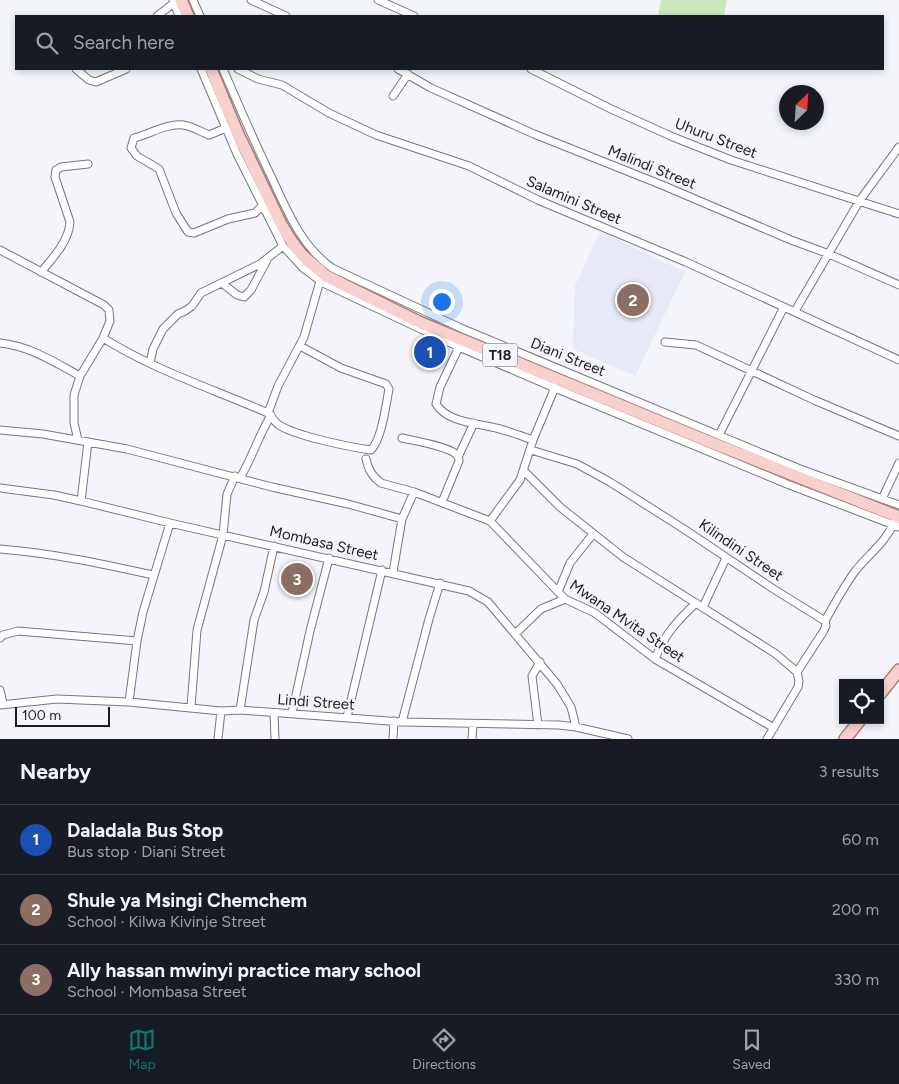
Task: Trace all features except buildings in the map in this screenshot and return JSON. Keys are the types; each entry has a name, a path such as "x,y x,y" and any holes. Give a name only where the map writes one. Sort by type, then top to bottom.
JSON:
{"main road":[{"path":"176,1 187,15"},
{"name":"T18","path":"211,70 238,134 281,224 292,242 323,280 556,384 713,443 898,518"},
{"path":"884,689 899,670"},
{"path":"845,739 857,724"}],"street":[{"path":"193,0 200,15"},
{"path":"251,0 284,15"},
{"path":"378,0 412,15"},
{"path":"158,15 176,1 179,15"},
{"path":"77,70 89,80 96,82 124,70"},
{"path":"201,70 262,206 283,246 303,268 323,280 459,347 556,384 533,440 520,480 490,521"},
{"name":"Diani Street","path":"223,70 292,222 322,260 341,273 463,329 800,469 882,499 898,518"},
{"name":"Salamini Street","path":"240,70 258,79 282,85 329,113 376,135 469,166 538,200 686,262 899,360"},
{"name":"Malindi Street","path":"400,70 431,88 534,134 655,182 899,285"},
{"name":"Uhuru Street","path":"533,70 611,109 673,137 722,156 899,214"},
{"path":"393,96 408,74"},
{"path":"226,128 209,135 183,125 166,126 149,135 134,138 132,148 137,156 159,169 176,213 188,232 194,233 228,219 251,214 262,206"},
{"path":"794,311 860,200 899,147"},
{"path":"41,272 59,250 70,226 55,176 56,170 61,167 88,164"},
{"path":"150,363 153,349 163,329 178,314 192,306 201,293 268,259 283,246"},
{"path":"2,254 104,304 108,310 110,321 103,338 80,376 74,395 74,423 78,440"},
{"path":"222,283 237,295 244,297 252,290 268,259"},
{"path":"191,707 197,630 223,535 227,494 248,464 270,414 278,386 300,346 323,280"},
{"path":"719,435 784,307"},
{"path":"103,338 123,351 270,414 275,421 284,427 315,438 371,450 374,447 382,424 389,389 386,384 341,368 300,346"},
{"path":"665,342 696,345 814,400 899,436"},
{"path":"0,343 36,352 80,376"},
{"path":"459,347 440,387 436,404 440,411 449,416 498,428 533,440"},
{"path":"458,456 474,423"},
{"path":"0,430 78,440 127,449 402,519"},
{"path":"402,438 436,446 458,456 460,461 442,502"},
{"path":"81,501 88,442"},
{"name":"Kilindini Street","path":"531,450 562,458 592,472 826,621"},
{"name":"Mwana Mvita Street","path":"366,459 368,468 376,480 385,485 414,492 490,521 564,599 595,613 655,659 774,728"},
{"path":"882,499 899,463"},
{"path":"524,471 560,507 623,558 699,605 738,632 776,654 797,672 798,688 767,739"},
{"name":"Mombasa Street","path":"0,488 54,495 469,590 488,602 558,684 571,707 576,727"},
{"path":"392,572 402,519 414,492"},
{"path":"797,672 826,626 826,621 850,579 884,541 898,518"},
{"path":"128,702 137,641 153,575 170,523"},
{"path":"558,592 570,563 592,534"},
{"path":"240,710 254,620 264,592 274,546"},
{"path":"0,549 92,561 153,575"},
{"path":"292,713 310,631 329,558"},
{"path":"655,659 663,639 684,615 699,605 726,558"},
{"path":"347,718 382,570"},
{"path":"402,722 428,619 440,583"},
{"path":"515,634 541,609 564,599"},
{"path":"0,638 12,632 18,632 137,641"},
{"path":"538,725 532,676 540,662"},
{"path":"0,690 2,704"},
{"name":"Lindi Street","path":"2,704 58,699 128,702 221,711 240,710 292,713 402,722 576,727 628,739"},
{"path":"218,739 221,711"},
{"path":"274,713 275,739"},
{"path":"393,739 394,721"},
{"path":"472,739 473,724"}],"shaded area":[{"path":"600,231 685,272 635,376 573,349 575,286"}],"green space":[{"path":"661,0 727,0 724,15 658,15"}],"place":[{"name":"Shule ya Msingi Chemchem","path":"633,300"},
{"name":"Daladala Bus Stop","path":"430,352"},
{"name":"Ally hassan mwinyi practice mary school","path":"297,579"}]}
